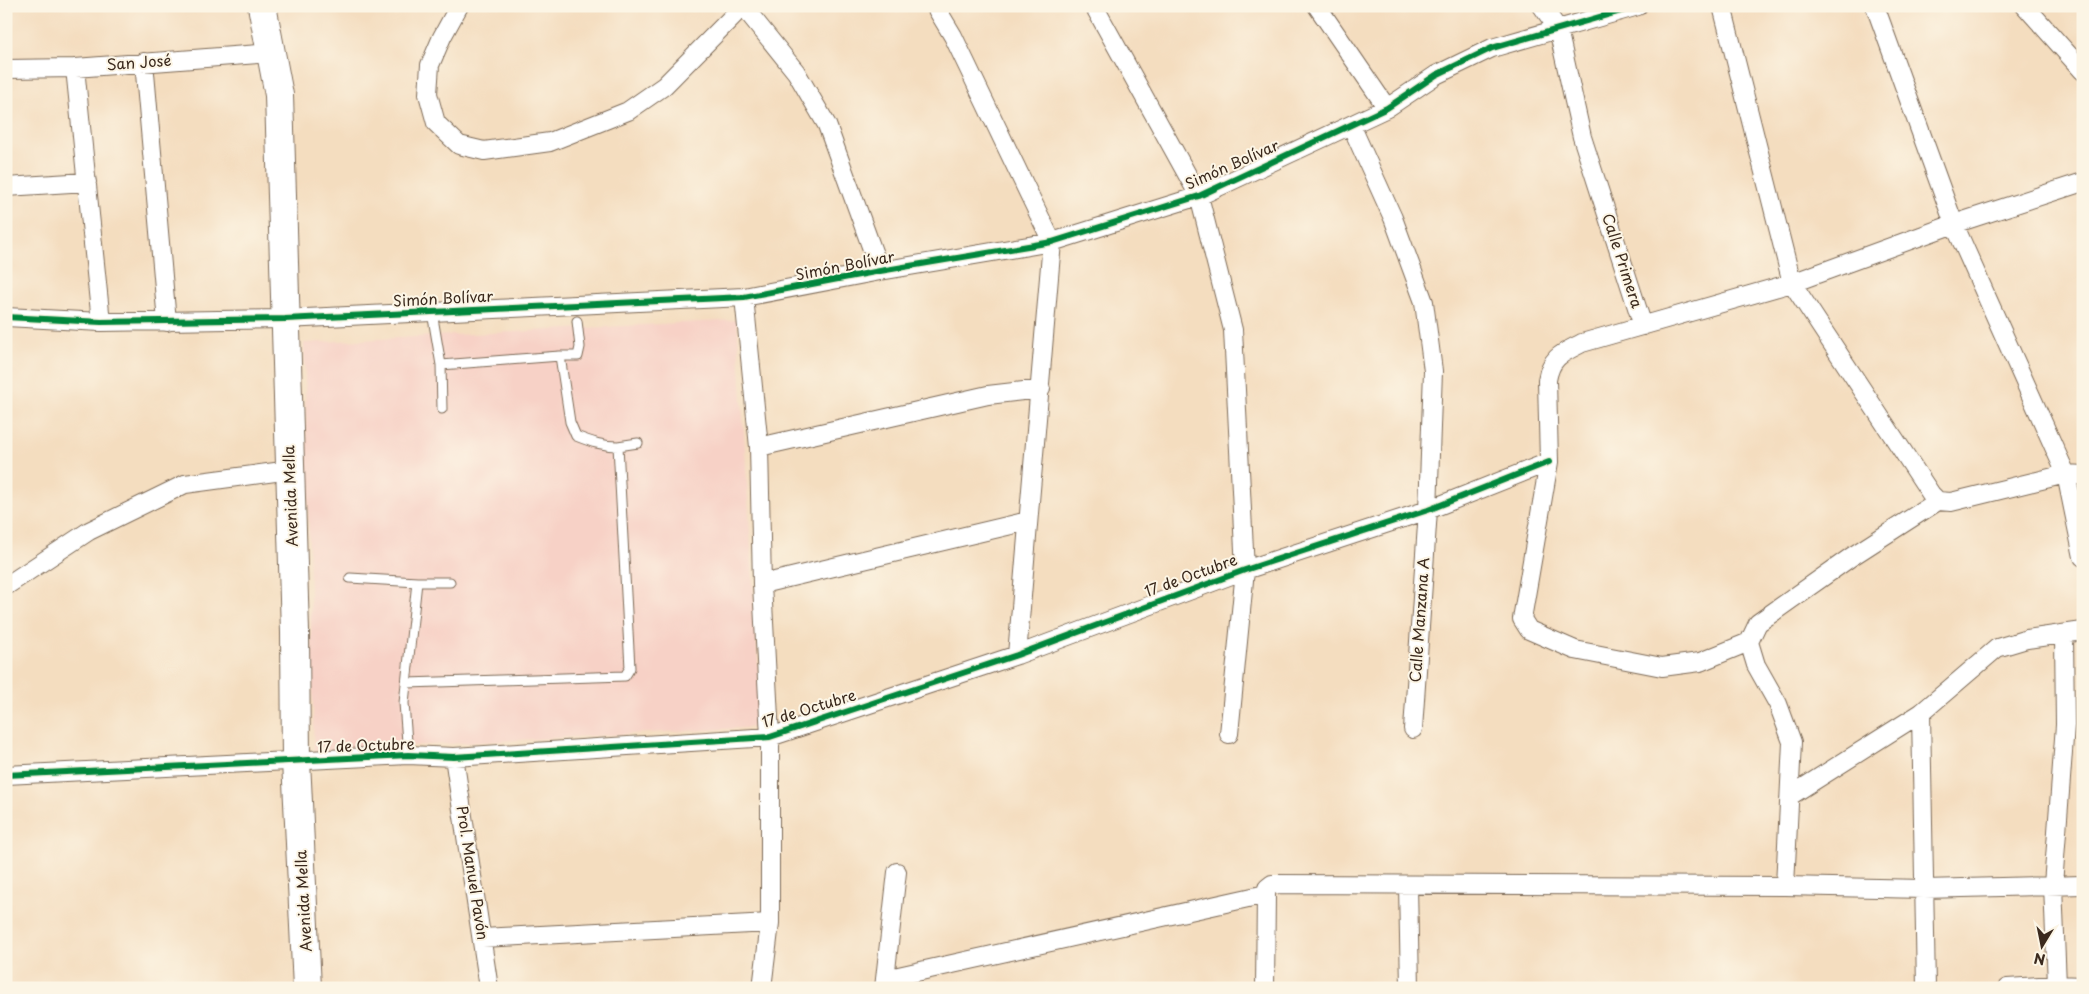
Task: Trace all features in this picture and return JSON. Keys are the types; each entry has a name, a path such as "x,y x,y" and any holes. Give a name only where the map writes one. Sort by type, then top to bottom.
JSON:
{"main road":[{"name":"Avenida Mella","path":"262,6 279,95 295,632 296,761 307,988"}],"street":[{"path":"459,6 442,37 430,65 428,94 436,123 459,145 484,151 550,142 628,111 664,86 743,6 796,72 827,125 880,271"},
{"path":"935,6 954,36 1052,242 1017,655"},
{"path":"1094,6 1199,196 1233,330 1245,570 1229,734"},
{"path":"1316,6 1387,108"},
{"name":"Calle Primera","path":"1542,6 1558,29 1582,137 1643,326 1582,343 1559,355 1550,368 1547,380 1549,462 1522,619 1529,630 1575,650 1662,668 1700,662 1749,642"},
{"name":"Simón Bolívar","path":"6,317 101,322 285,319 744,297 880,271 1052,242 1199,196 1387,108 1436,75 1492,48 1638,6"},
{"path":"1722,6 1792,284 1931,494 1938,501"},
{"path":"1875,6 1954,224 2074,474 2083,557"},
{"path":"2025,6 2083,71"},
{"name":"San José","path":"6,69 75,68 271,53"},
{"path":"144,62 166,322"},
{"path":"75,68 101,322"},
{"name":"Calle Manzana A","path":"1351,125 1393,218 1424,302 1433,371 1428,510 1413,729"},
{"path":"6,187 87,182"},
{"path":"1643,326 1792,284 1954,224 2083,182"},
{"path":"744,297 759,447 762,584 770,737 770,923 762,988"},
{"path":"759,447 988,395 1041,389"},
{"name":"17 de Octubre","path":"6,775 408,755 454,757 770,737 1017,655 1245,570 1428,510 1549,462"},
{"path":"6,586 89,531 185,484 290,470"},
{"path":"1785,886 1792,742 1778,704 1756,665 1749,642 1758,623 1851,557 1938,501 1951,502 2074,474"},
{"path":"762,584 1028,521"},
{"path":"1790,796 1921,713 1997,648 2027,639 2083,631"},
{"path":"2056,985 2053,885 2065,725 2064,634"},
{"path":"1921,713 1926,988"},
{"name":"Prol. Manuel Pavón","path":"454,757 489,988"},
{"path":"898,872 885,983 1266,894"},
{"path":"1265,988 1266,894 1267,888 1272,884 1785,886 1924,889 2083,885"},
{"path":"1408,885 1410,988"},
{"path":"482,938 770,923"},
{"path":"2007,988 2056,985 2083,986"}],"lane":[{"path":"432,312 441,365 442,409"},
{"path":"441,365 578,356 580,347 577,321"},
{"path":"560,356 570,422 576,436 595,444 618,446 638,443"},
{"path":"407,683 625,676 630,668 618,446"},
{"path":"350,578 450,582"},
{"path":"408,755 404,703 418,582"}],"shaded area":[{"path":"737,320 762,727 314,751 304,343"}],"cycle path":[{"path":"6,317 101,322 285,319 744,297 880,271 1052,242 1199,196 1387,108 1436,75 1492,48 1638,6"},
{"path":"6,775 408,755 454,757 770,737 1017,655 1245,570 1428,510 1549,462"}]}
